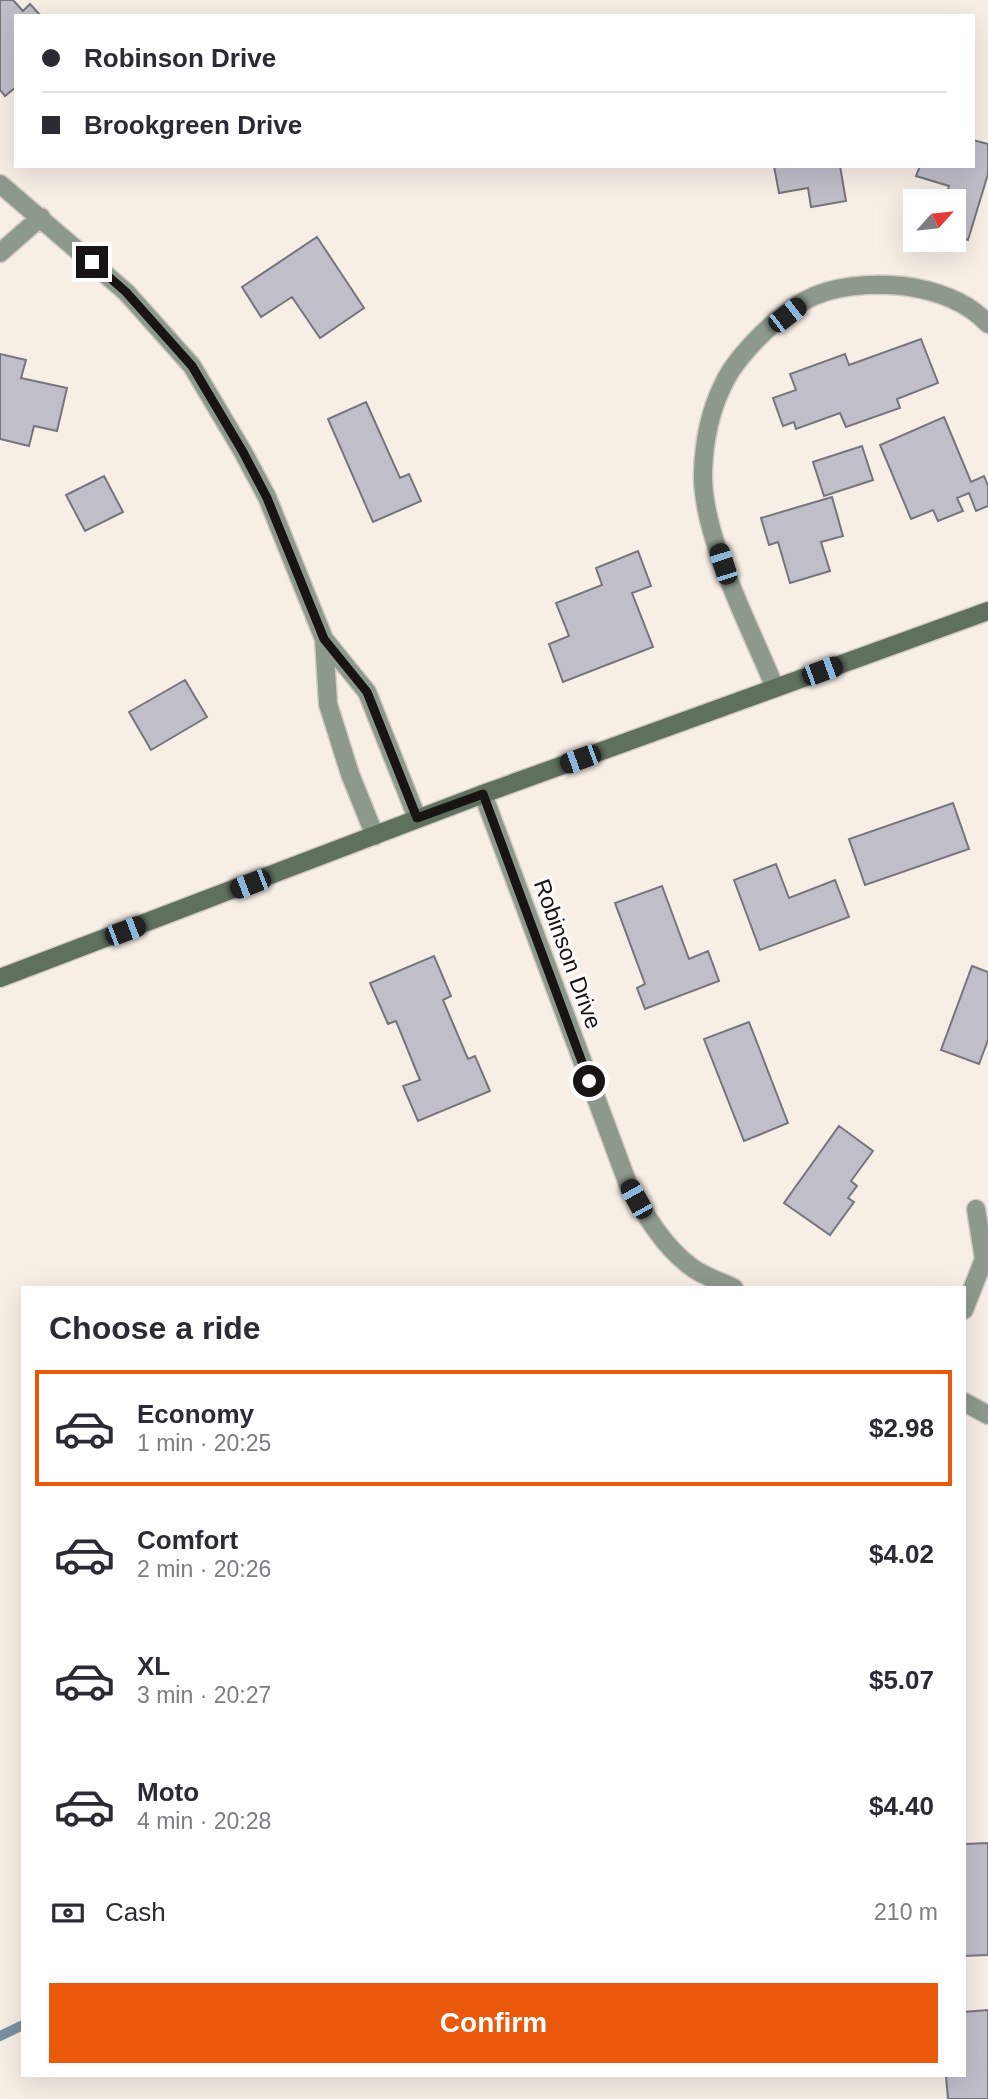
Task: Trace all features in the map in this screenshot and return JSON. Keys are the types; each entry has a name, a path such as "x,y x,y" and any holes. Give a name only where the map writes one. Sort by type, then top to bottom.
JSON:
{"main road":[{"path":"0,978 417,818 988,611"}],"street":[{"path":"0,184 126,292 192,366 267,498 324,639 367,692 417,818"},
{"path":"0,253 41,218"},
{"path":"775,688 723,564 704,503 703,472 707,440 723,383 744,354 769,328 804,301 831,291 886,284 914,287 961,302 978,313 988,324"},
{"path":"324,639 328,704 350,774 375,836"},
{"name":"Robinson Drive","path":"483,794 628,1184 666,1243 691,1267 730,1286"},
{"path":"966,1305 984,1259 976,1209"},
{"path":"966,1403 988,1415"}],"building":[{"path":"0,0 13,0 23,11 30,4 39,14 14,14 14,89 5,96 0,90"},
{"path":"975,141 988,144 988,174 968,240 966,189 948,189 949,186 916,176 919,168 975,168"},
{"path":"774,168 840,168 846,201 811,207 808,188 779,193"},
{"path":"317,237 364,308 320,338 292,297 261,317 242,287"},
{"path":"921,339 938,383 897,399 900,408 846,427 840,413 796,429 794,422 783,426 773,398 796,390 790,374 845,354 849,365"},
{"path":"0,354 26,360 21,378 67,388 57,431 34,426 29,446 0,439"},
{"path":"366,402 400,478 409,474 421,501 373,522 328,419"},
{"path":"944,417 971,482 984,476 988,486 988,506 976,511 969,493 957,498 963,511 938,521 933,510 911,519 880,445"},
{"path":"862,446 873,480 824,496 813,462"},
{"path":"104,476 123,512 85,531 66,495"},
{"path":"832,497 843,536 821,542 830,571 790,583 778,542 769,545 761,518"},
{"path":"638,551 651,586 632,593 653,647 563,682 549,644 569,636 556,603 602,585 596,568"},
{"path":"185,680 207,717 151,750 129,712"},
{"path":"953,803 969,849 865,885 849,839"},
{"path":"776,864 789,898 835,880 849,917 760,950 734,880"},
{"path":"662,886 689,959 708,951 719,981 645,1009 637,988 645,984 615,903"},
{"path":"434,956 451,996 443,1000 468,1059 475,1056 490,1091 418,1121 403,1086 420,1080 396,1021 388,1024 370,983"},
{"path":"972,966 988,972 988,1040 979,1064 941,1050"},
{"path":"749,1022 788,1123 744,1141 704,1039"},
{"path":"839,1126 873,1151 851,1181 857,1186 848,1198 854,1202 830,1235 784,1203"},
{"path":"988,1843 988,1955 966,1956 966,1844"},
{"path":"988,2010 988,2099 948,2099 946,2077 966,2077 966,2012"}],"waterway":[{"path":"0,2036 21,2026"}],"route":[{"path":"92,262 126,292 192,366 243,452 297,566 324,639 367,692 417,818 483,794 589,1081"}]}
